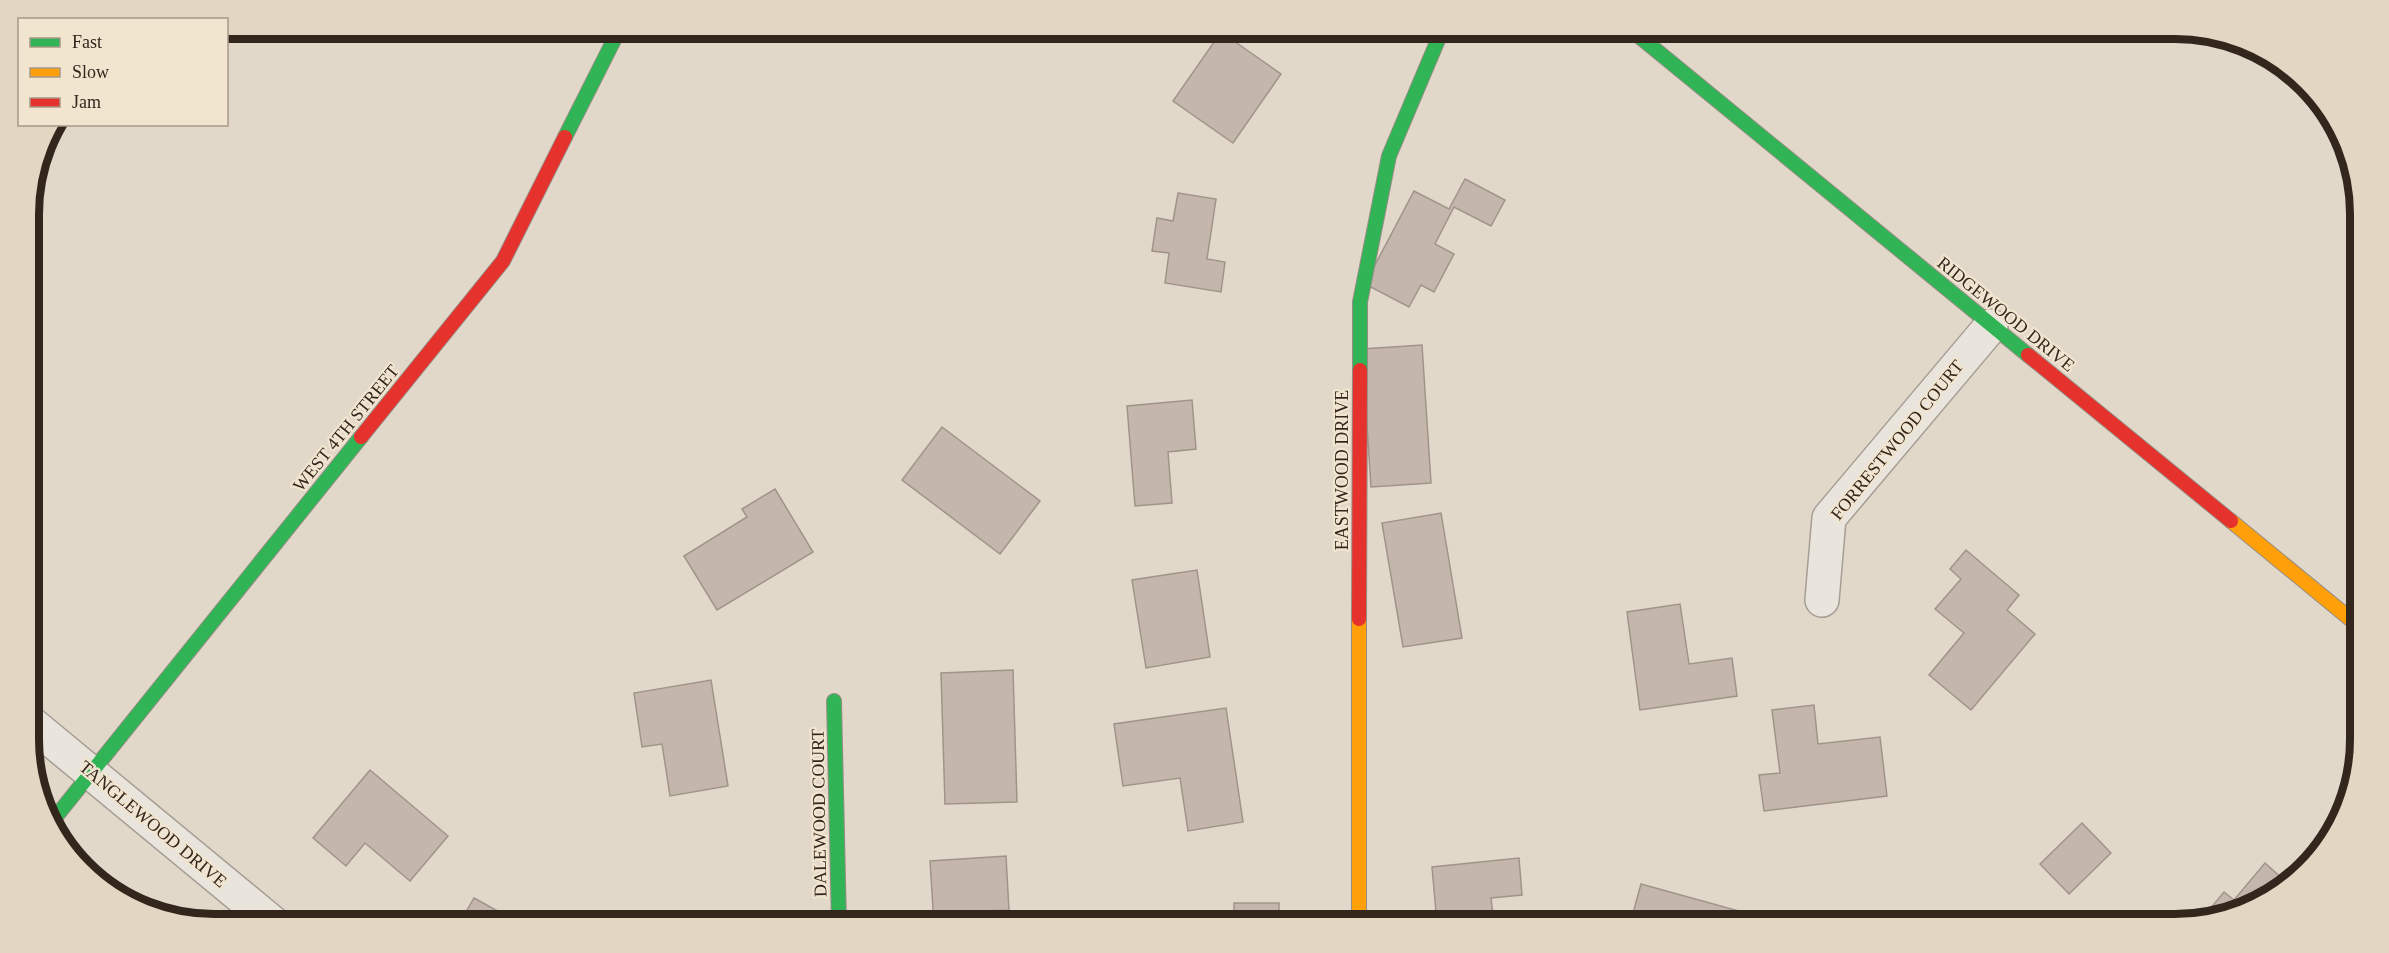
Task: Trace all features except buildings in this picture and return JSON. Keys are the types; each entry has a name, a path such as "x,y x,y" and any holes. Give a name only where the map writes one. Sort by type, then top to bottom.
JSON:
{"street":[{"name":"WEST 4TH STREET","path":"57,816 503,261 614,39"},
{"name":"EASTWOOD DRIVE","path":"1359,914 1360,302 1389,156 1438,39"},
{"name":"RIDGEWOOD DRIVE","path":"1642,39 2350,619"},
{"name":"FORRESTWOOD COURT","path":"1822,600 1829,518 1991,326"},
{"name":"DALEWOOD COURT","path":"834,702 839,914"},
{"name":"TANGLEWOOD DRIVE","path":"39,730 262,914"}],"traffic: fast":[{"path":"565,137 614,39"},
{"path":"1360,370 1360,302 1389,156 1438,39"},
{"path":"1642,39 2028,355"},
{"path":"57,816 361,437"},
{"path":"834,701 839,914"}],"traffic: slow":[{"path":"2231,521 2350,619"},
{"path":"1359,619 1359,914"}],"traffic: jam":[{"path":"361,437 503,261 565,137"},
{"path":"2028,355 2231,521"},
{"path":"1359,619 1360,370"}]}
